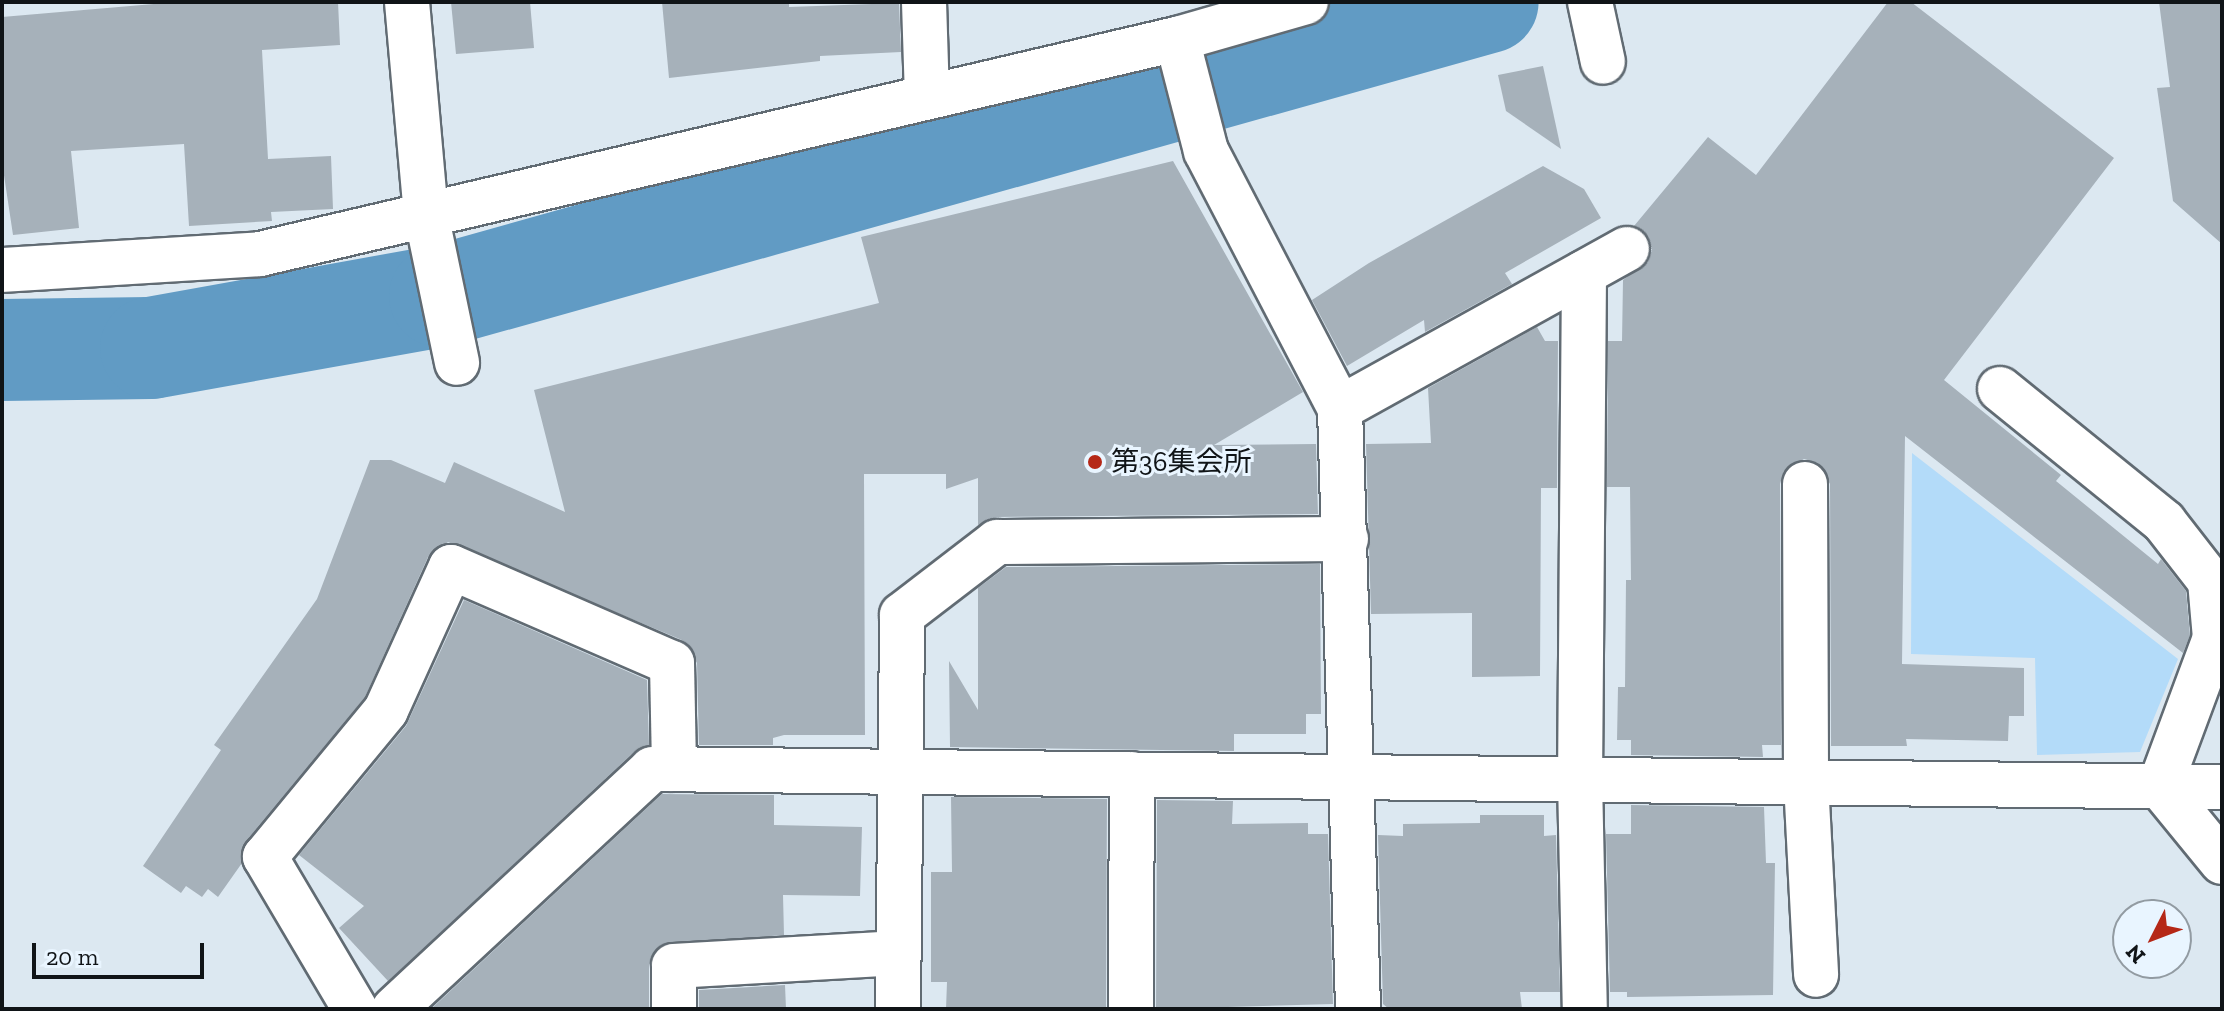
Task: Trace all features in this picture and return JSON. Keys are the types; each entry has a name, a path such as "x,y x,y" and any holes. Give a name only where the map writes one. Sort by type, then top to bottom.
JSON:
{"street":[{"path":"407,2 426,214 457,363"},
{"path":"924,2 927,97"},
{"path":"2,270 260,254 1177,39 1306,2"},
{"path":"1177,39 1206,151 1340,408 1354,777 1358,1009"},
{"path":"1340,408 1627,249"},
{"path":"1584,273 1580,779 1585,1009"},
{"path":"2000,389 2164,522 2210,581 2215,638 2160,786"},
{"path":"1805,484 1806,782 1816,975"},
{"path":"898,1009 902,615 997,542 1346,539"},
{"path":"355,1009 265,857 386,710 451,567 672,663 674,769"},
{"path":"394,1009 652,769 2222,787"},
{"path":"1131,1009 1132,774"},
{"path":"2160,786 2222,862"},
{"path":"674,1009 674,966 899,953"}],"shaded area":[{"path":"1912,453 2178,659 2140,752 2037,755 2035,658 1911,654"}],"building":[{"path":"177,2 338,2 340,45 262,50 268,159 331,156 333,209 271,212 272,221 189,226 184,144 71,151 79,228 13,235 2,162 2,17"},
{"path":"451,2 530,2 534,48 456,54"},
{"path":"662,2 789,2 789,7 899,3 901,52 820,56 820,61 669,78"},
{"path":"1888,2 1911,2 2114,158 1944,380 2061,475 2056,481 2158,564 2161,559 2186,591 2190,635 2183,653 1905,436 1902,664 2024,668 2024,716 2009,716 2008,741 1906,739 1907,746 1831,746 1830,484 1818,463 1804,459 1784,471 1780,484 1781,745 1762,745 1763,757 1631,755 1631,740 1617,740 1618,687 1625,687 1626,580 1631,580 1630,487 1607,487 1608,341 1622,341 1623,280 1648,262 1652,250 1648,236 1634,226 1708,137 1756,175"},
{"path":"2159,2 2222,2 2222,244 2173,201 2157,88 2170,87"},
{"path":"1543,66 1561,149 1506,111 1498,75"},
{"path":"1173,161 1303,392 1214,445 1316,444 1318,514 997,517 978,525 978,478 946,489 946,474 864,474 865,735 784,735 773,738 773,745 699,745 697,663 682,640 448,542 428,557 365,697 246,841 242,863 218,897 208,889 202,897 186,886 181,893 143,866 221,750 214,745 317,599 370,460 391,460 445,483 454,462 565,512 534,390 879,303 861,237"},
{"path":"1543,166 1584,189 1601,218 1505,273 1512,284 1425,332 1424,320 1347,366 1312,300 1369,263"},
{"path":"1537,327 1545,341 1558,341 1557,488 1541,488 1540,676 1472,677 1472,613 1371,614 1366,444 1431,443 1428,388"},
{"path":"1320,564 1321,714 1306,714 1306,734 1234,734 1234,751 950,747 949,661 978,710 978,588 1006,567"},
{"path":"464,600 647,680 649,745 635,751 388,981 339,928 364,906 299,855 406,726"},
{"path":"662,794 774,795 774,825 862,827 860,896 783,895 784,935 661,945 649,965 649,1009 431,1009"},
{"path":"951,797 1107,799 1106,1009 946,1009 947,982 931,982 931,872 952,872"},
{"path":"1157,800 1233,801 1232,824 1308,823 1308,834 1328,834 1333,1004 1156,1009"},
{"path":"1631,805 1764,807 1766,863 1775,863 1773,995 1627,997 1627,992 1610,992 1606,834 1631,834"},
{"path":"1480,815 1544,815 1544,836 1556,835 1560,992 1520,992 1522,1009 1389,1009 1383,1004 1378,835 1403,836 1403,824 1480,823"},
{"path":"785,985 786,1009 699,1009 699,990"}],"waterway":[{"path":"2,350 151,348 440,296 1488,2"}],"place":[{"name":"第36集会所","path":"1095,462"}]}
